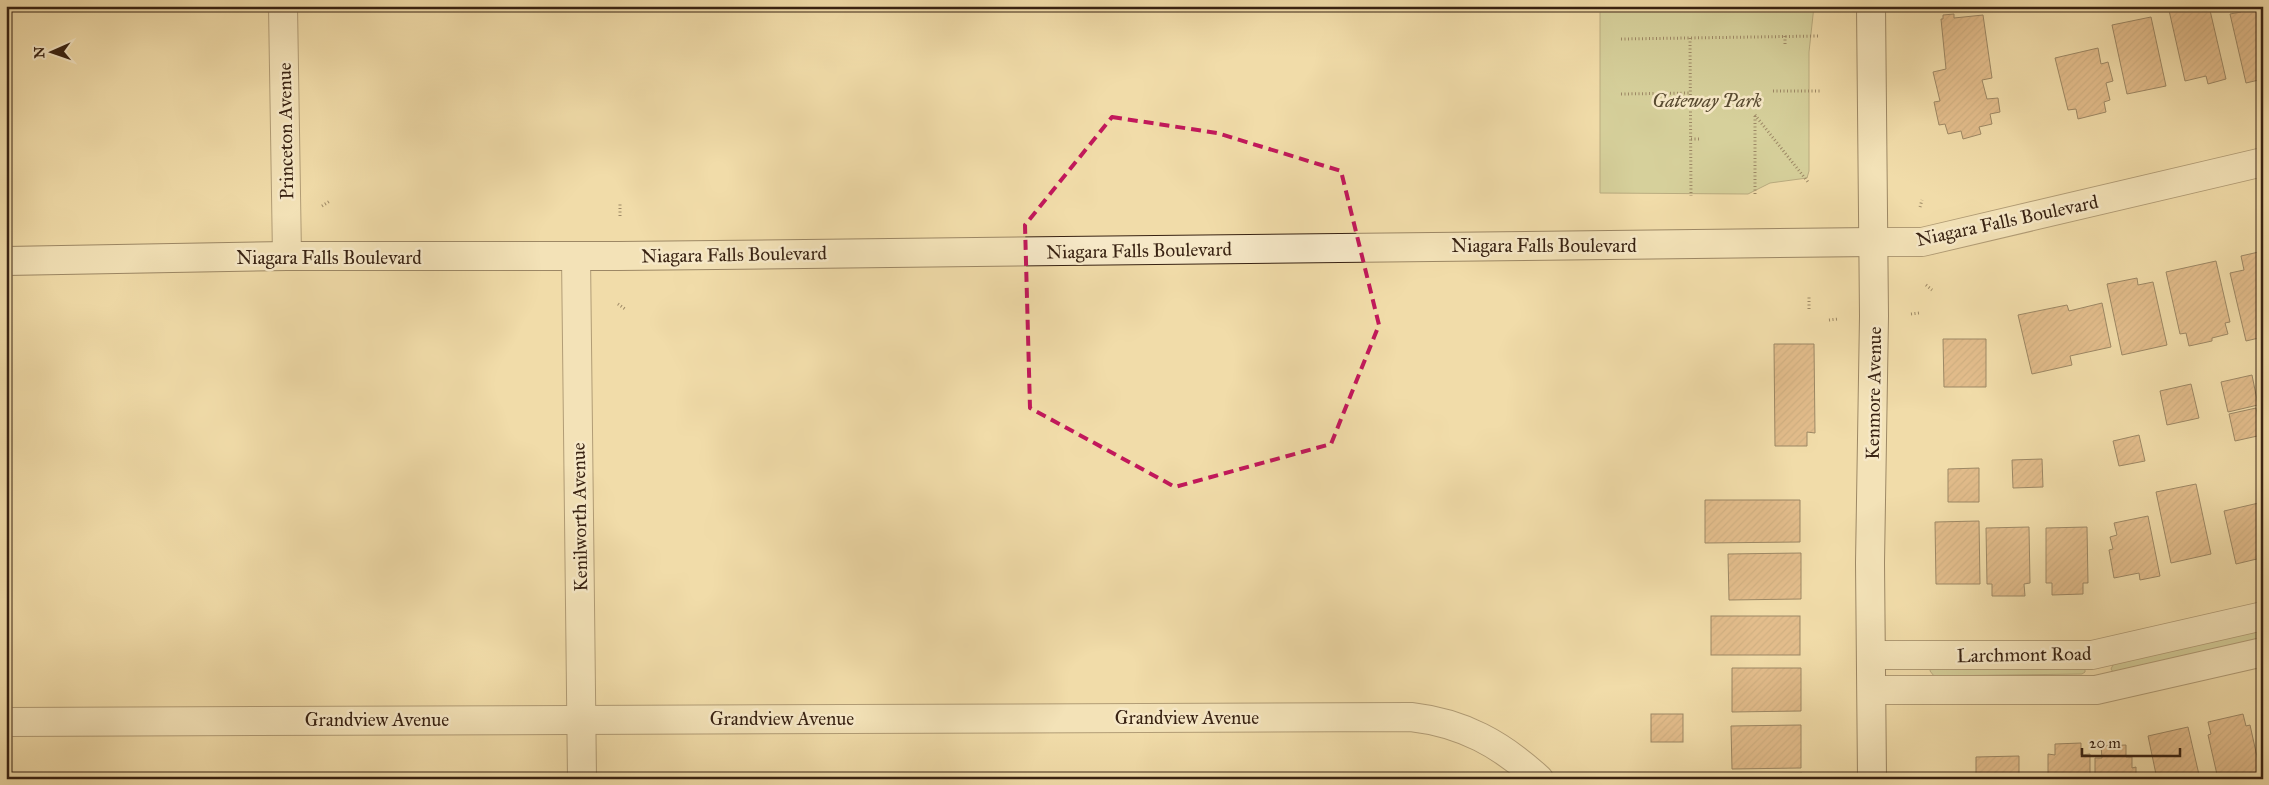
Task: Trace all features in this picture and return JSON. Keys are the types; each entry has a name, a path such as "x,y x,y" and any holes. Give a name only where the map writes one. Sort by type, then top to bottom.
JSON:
{"street":[{"name":"Princeton Avenue","path":"283,6 287,256"},
{"name":"Kenmore Avenue","path":"1871,6 1874,242 1870,563 1872,779"},
{"name":"Niagara Falls Boulevard","path":"6,261 287,256 576,256 1922,242 2263,162"},
{"name":"Kenilworth Avenue","path":"576,256 582,779"},
{"name":"Larchmont Road","path":"1872,655 2092,655 2263,616"},
{"name":"Larchmont Road","path":"1872,690 2096,690 2263,652"},
{"path":"2092,655 2096,690"},
{"name":"Grandview Avenue","path":"6,722 582,718 1411,717 1437,720 1474,733 1514,756 1540,779"}],"path":[{"path":"1785,36 1785,44"},
{"path":"1621,38 1819,36"},
{"path":"1690,38 1691,196"},
{"path":"1773,91 1820,91"},
{"path":"1622,94 1691,93"},
{"path":"1755,196 1754,115 1808,182"},
{"path":"1691,139 1700,139"},
{"path":"1920,207 1922,200"},
{"path":"322,206 330,201"},
{"path":"620,204 620,216"},
{"path":"1926,285 1932,290"},
{"path":"1809,295 1809,309"},
{"path":"618,304 625,309"},
{"path":"1911,314 1919,313"},
{"path":"1829,320 1838,319"}],"highlighted area":[{"path":"1112,117 1217,133 1341,171 1379,325 1331,444 1175,487 1030,408 1025,225"}],"green space":[{"name":"Gateway Park","path":"1600,6 1814,6 1809,52 1809,171 1807,178 1770,183 1748,194 1600,193"},
{"path":"2263,629 2263,639 2113,672 2111,669 2114,663"},
{"path":"2085,666 2085,672 2082,674 1934,676 1930,671 1931,667"}],"building":[{"path":"2168,6 2209,6 2226,79 2208,84 2206,76 2185,81"},
{"path":"2239,6 2263,7 2263,79 2246,83 2230,14 2241,12"},
{"path":"1954,14 1954,18 1983,15 1992,78 1982,80 1987,99 1998,98 2000,112 1990,114 1992,124 1979,127 1981,134 1963,139 1961,131 1948,134 1945,124 1939,125 1934,102 1940,101 1933,72 1946,69 1941,19 1943,19 1943,15"},
{"path":"2151,17 2166,86 2127,94 2112,25"},
{"path":"2098,48 2101,64 2108,62 2113,81 2106,83 2110,100 2104,102 2106,112 2078,119 2076,109 2068,110 2055,58"},
{"path":"2263,251 2263,337 2246,341 2230,273 2244,270 2241,256"},
{"path":"2216,261 2230,322 2225,323 2228,334 2212,338 2212,341 2189,346 2186,333 2180,334 2166,272"},
{"path":"2137,278 2138,285 2153,282 2167,345 2122,355 2107,284"},
{"path":"2102,303 2111,347 2070,356 2072,365 2032,374 2018,315 2067,305 2069,311"},
{"path":"1943,339 1986,339 1986,387 1944,387"},
{"path":"1774,344 1814,344 1815,433 1807,432 1807,446 1775,446"},
{"path":"2252,375 2258,405 2228,412 2221,382"},
{"path":"2191,384 2199,418 2167,425 2160,391"},
{"path":"2256,408 2262,435 2235,441 2229,414"},
{"path":"2139,435 2145,461 2119,466 2113,441"},
{"path":"2042,459 2043,487 2013,488 2012,460"},
{"path":"1979,468 1979,502 1948,502 1948,469"},
{"path":"2196,484 2211,554 2171,563 2156,492"},
{"path":"1705,500 1800,500 1800,542 1705,543"},
{"path":"2263,502 2263,545 2258,546 2261,558 2236,564 2224,511"},
{"path":"2148,516 2160,576 2140,580 2139,573 2114,578 2109,550 2113,549 2110,537 2117,535 2114,523"},
{"path":"1979,521 1980,584 1936,584 1935,522"},
{"path":"2029,527 2030,583 2024,584 2025,596 1992,596 1992,584 1987,584 1986,528"},
{"path":"2087,527 2088,583 2083,583 2083,594 2052,595 2052,583 2046,583 2046,528"},
{"path":"1801,553 1801,599 1729,600 1728,554"},
{"path":"1711,616 1800,616 1800,655 1711,655"},
{"path":"1732,668 1801,668 1801,711 1732,712"},
{"path":"1651,714 1683,714 1683,742 1651,742"},
{"path":"2243,714 2246,726 2250,725 2262,779 2218,779 2208,735 2211,734 2208,722"},
{"path":"1801,725 1801,768 1732,769 1731,726"},
{"path":"2188,727 2200,779 2157,779 2148,736"},
{"path":"2081,743 2081,755 2090,754 2090,779 2048,779 2048,754 2055,755 2055,744"},
{"path":"2126,745 2126,757 2132,757 2132,768 2136,767 2136,779 2095,779 2095,758 2102,758 2101,746"},
{"path":"2019,756 2019,779 1976,779 1976,757"},
{"path":"1802,773 1802,779 1711,779 1711,775"}]}
